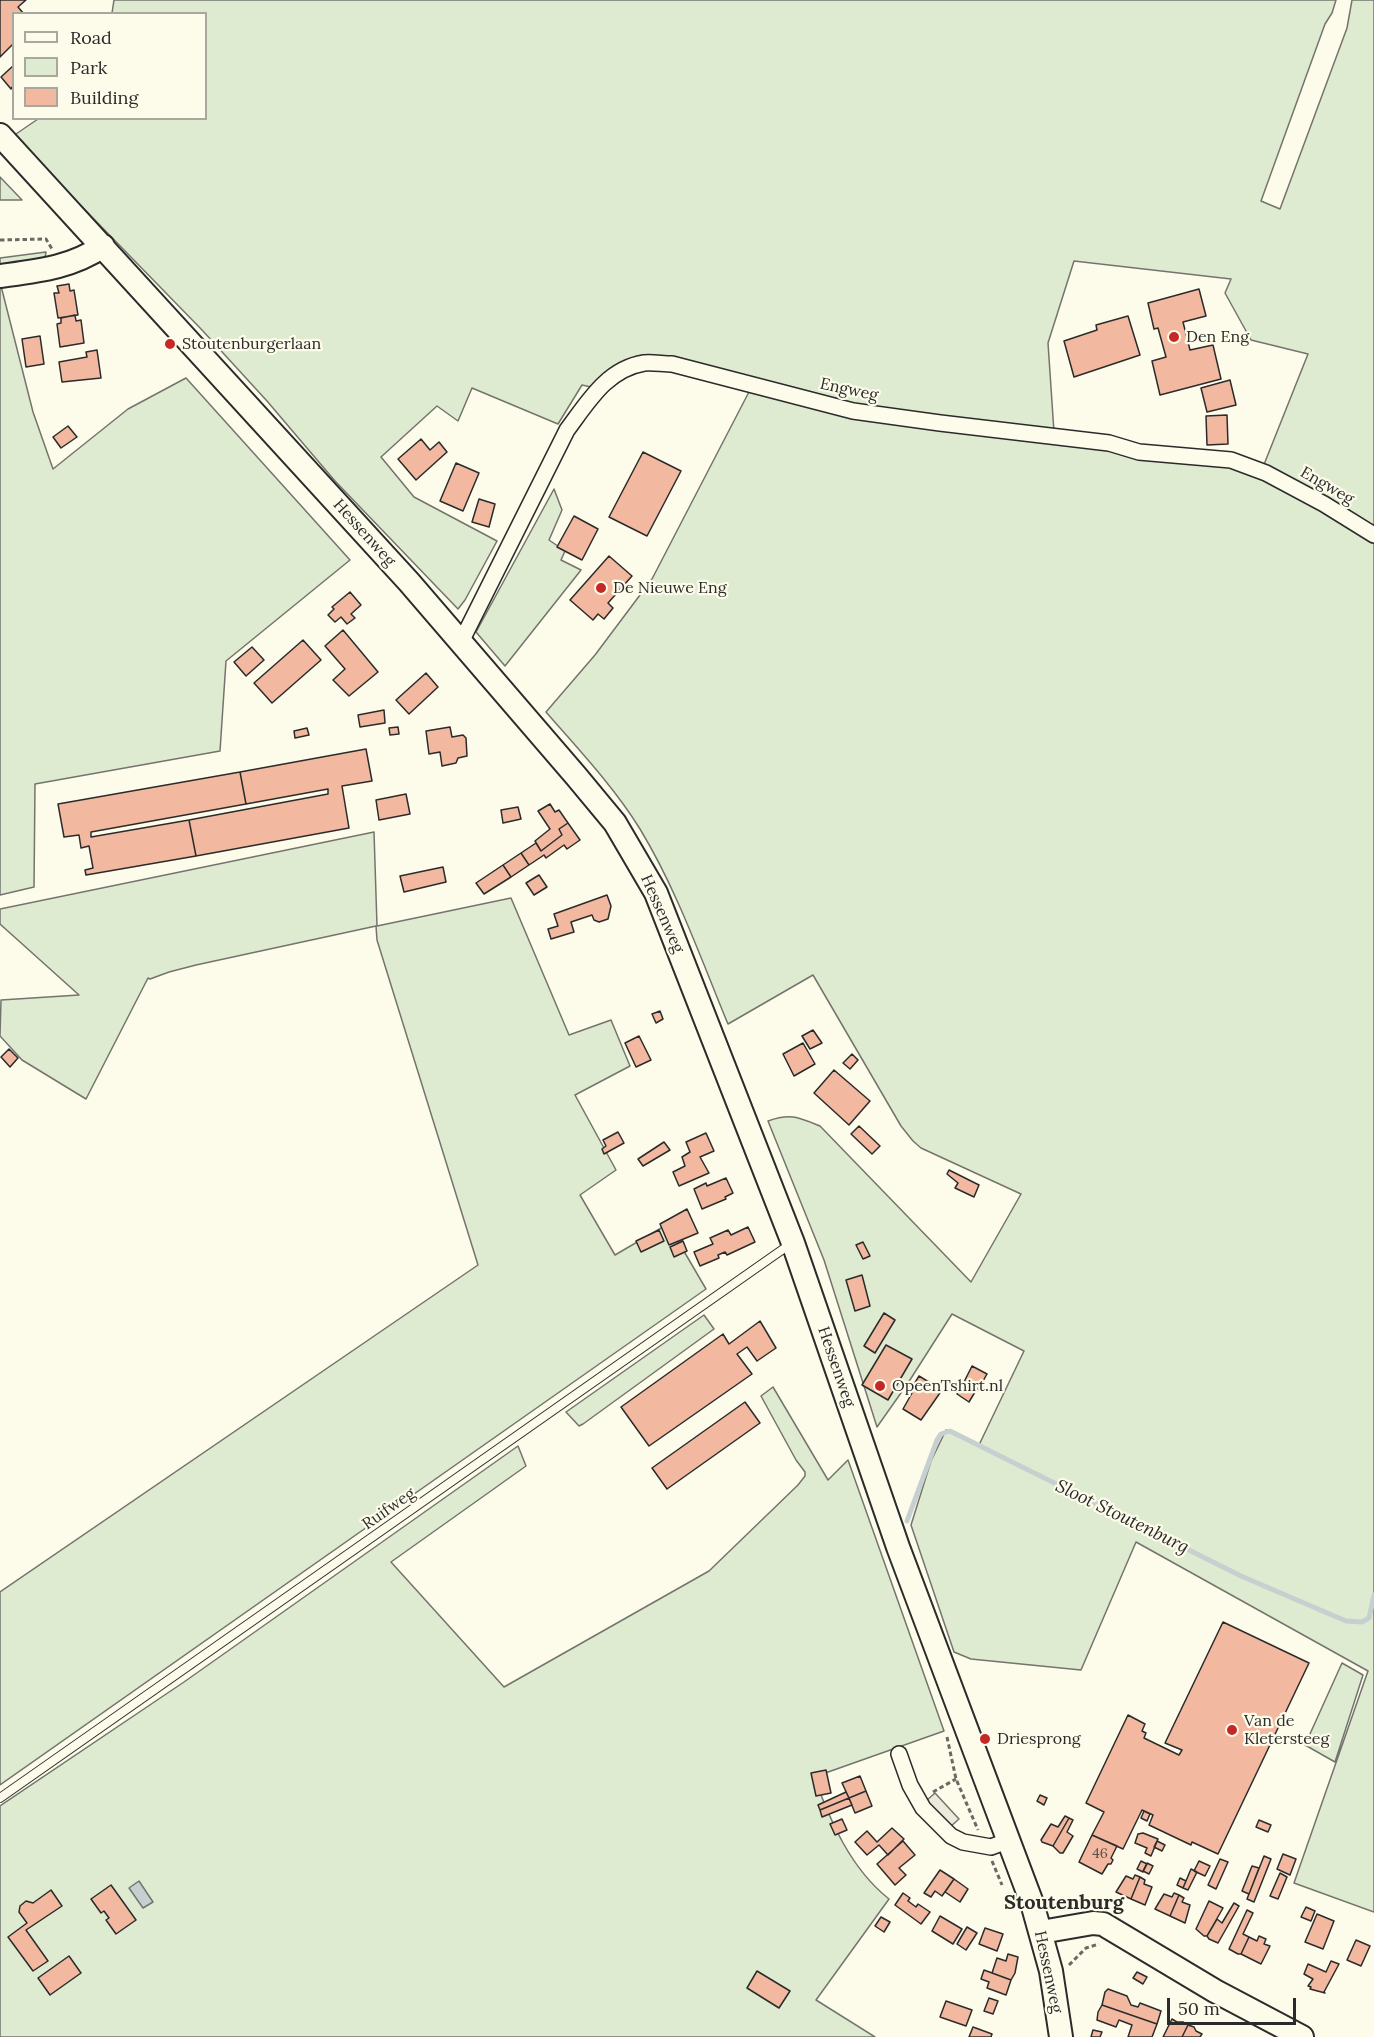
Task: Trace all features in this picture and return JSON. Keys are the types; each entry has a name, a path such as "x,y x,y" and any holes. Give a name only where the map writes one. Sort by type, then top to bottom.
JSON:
{"street":[{"name":"Hessenweg","path":"0,135 408,582 615,823 656,893 793,1243 997,1844 1041,1932 1051,1971 1061,2037"},
{"path":"0,276 56,268 90,255 103,246"},
{"name":"Engweg","path":"460,644 567,430 591,398 615,373 643,363 672,364 853,411 1109,443 1139,452 1231,460 1266,473 1324,504 1374,535"},
{"path":"899,1754 910,1785 920,1803 940,1827 958,1841 997,1844"},
{"path":"1041,1932 1093,1923 1103,1924 1215,1991 1302,2037"}],"lane":[{"name":"Ruifweg","path":"0,1798 793,1243"}],"path":[{"path":"0,240 46,239 51,247 56,268"},
{"path":"947,1736 956,1779 997,1844 1006,1893"},
{"path":"920,1803 934,1791 956,1779"}],"green space":[{"path":"114,0 1336,0 1325,24 1261,201 1280,209 1347,28 1352,0 1374,0 1374,529 1263,467 1308,354 1251,340 1225,293 1231,279 1074,261 1048,343 1054,432 835,402 663,360 591,387 582,385 558,424 472,388 458,421 437,406 381,457 414,497 497,541 458,609 335,481 267,401 202,330 13,136 37,120 207,120 207,12 112,12"},
{"path":"0,177 22,200 0,200"},
{"path":"46,252 44,263 0,271 0,258"},
{"path":"0,282 33,412 53,469 128,409 186,378 350,560 226,661 220,751 35,784 34,887 0,895"},
{"path":"751,388 836,414 866,420 1223,464 1276,484 1374,541 1374,1912 1294,1883 1368,1671 1136,1542 1081,1670 971,1659 954,1652 911,1525 931,1461 946,1430 979,1445 1024,1351 952,1314 877,1427 824,1260 768,1121 782,1117 794,1117 820,1126 971,1282 1021,1194 921,1148 913,1141 901,1126 813,975 728,1024 677,900 640,829 608,784 546,712 595,655 652,579"},
{"path":"554,489 562,510 549,540 565,551 561,560 581,570 505,666 476,632"},
{"path":"374,832 377,926 511,898 569,1035 611,1020 630,1066 575,1095 616,1170 580,1195 615,1255 668,1224 706,1289 0,1785 0,1592 478,1265 377,940 376,926 196,965 148,978 86,1099 22,1060 0,1036 1,1000 79,995 0,924 0,909"},
{"path":"704,1315 714,1329 583,1424 579,1426 566,1412"},
{"path":"773,1387 828,1480 848,1460 944,1731 814,1777 843,1843 863,1873 889,1899 816,2000 875,2037 0,2037 0,1806 184,1682 518,1446 526,1466 391,1562 504,1687 709,1571 798,1485 805,1476 805,1472 761,1396"},
{"path":"1342,1663 1363,1675 1335,1762 1305,1745"}],"shaded area":[{"path":"935,1793 959,1819 950,1827 926,1801"},
{"path":"139,1881 153,1902 143,1908 129,1888"}],"building":[{"path":"0,0 26,0 18,7 22,12 12,12 12,45 0,57"},
{"path":"12,67 11,89 1,77"},
{"path":"69,284 70,291 74,290 78,315 58,318 54,293 59,293 57,286"},
{"name":"Den Eng","path":"1199,289 1206,316 1183,322 1190,350 1213,345 1221,379 1160,395 1152,361 1166,357 1158,328 1154,329 1148,303"},
{"path":"75,315 76,321 81,320 84,343 60,347 57,324 61,323 61,318"},
{"path":"1128,316 1140,355 1074,377 1064,341 1097,330 1096,325"},
{"path":"40,336 44,364 26,367 22,339"},
{"path":"97,350 101,378 62,382 59,362 87,357 86,352"},
{"path":"1230,380 1236,405 1207,412 1201,388"},
{"path":"1227,415 1228,444 1207,445 1206,416"},
{"path":"68,426 77,437 61,448 53,437"},
{"path":"421,439 430,450 439,442 447,452 416,480 398,459"},
{"path":"643,452 681,471 647,536 609,517"},
{"path":"456,463 479,473 463,511 440,501"},
{"path":"479,499 495,504 489,527 472,522"},
{"path":"574,516 598,529 582,560 557,547"},
{"name":"De Nieuwe Eng","path":"609,556 632,576 608,603 613,608 604,619 598,614 593,620 570,600"},
{"path":"350,592 361,605 351,614 355,618 347,624 341,617 335,622 328,615 334,609 332,607"},
{"path":"343,630 378,672 349,696 333,680 345,669 325,646"},
{"path":"303,640 321,660 272,703 254,683"},
{"path":"252,647 264,660 246,676 234,662"},
{"path":"426,673 438,687 409,714 396,700"},
{"path":"384,710 385,723 360,727 358,715"},
{"path":"398,727 399,734 390,735 389,728"},
{"path":"450,727 452,737 463,735 466,738 467,756 458,758 456,763 442,766 440,752 429,754 426,731"},
{"path":"307,728 309,735 295,738 294,731"},
{"path":"366,749 372,781 342,786 349,828 196,856 189,820 328,794 328,789 246,804 240,772"},
{"path":"240,772 246,804 91,832 91,837 189,820 196,856 86,875 85,870 93,868 89,846 81,848 79,835 64,837 58,804"},
{"path":"406,794 410,814 379,820 376,800"},
{"path":"550,804 555,812 559,810 568,823 559,829 562,835 541,851 535,841 550,829 538,811"},
{"path":"518,807 521,819 503,823 501,810"},
{"path":"568,823 580,840 567,849 564,845 546,858 544,855 529,865 521,853 536,843 541,851 562,835 559,829"},
{"path":"521,853 529,865 511,877 503,865"},
{"path":"503,865 511,877 484,894 476,883"},
{"path":"443,867 446,882 404,892 400,876"},
{"path":"539,875 547,887 534,895 526,883"},
{"path":"607,895 611,906 608,919 599,922 594,920 592,915 571,922 574,932 551,939 548,929 558,926 554,914"},
{"path":"660,1011 663,1019 656,1023 652,1014"},
{"path":"813,1030 822,1043 810,1049 802,1036"},
{"path":"639,1036 651,1060 636,1067 625,1043"},
{"path":"803,1043 815,1064 794,1076 783,1054"},
{"path":"9,1049 18,1058 10,1067 1,1057"},
{"path":"852,1054 858,1060 850,1069 843,1063"},
{"path":"834,1070 870,1101 849,1125 814,1093"},
{"path":"859,1126 880,1146 872,1154 851,1134"},
{"path":"618,1132 624,1143 604,1154 602,1149 606,1146 603,1140"},
{"path":"706,1133 714,1151 700,1157 709,1173 679,1186 673,1172 685,1166 682,1157 690,1152 686,1142"},
{"path":"664,1142 670,1150 643,1166 638,1159"},
{"path":"949,1170 979,1185 974,1197 955,1188 958,1183 947,1174"},
{"path":"726,1178 733,1193 725,1197 726,1199 702,1209 694,1189"},
{"path":"687,1209 698,1233 669,1245 660,1224"},
{"path":"748,1227 755,1242 727,1255 725,1252 718,1255 719,1258 700,1266 694,1252 713,1244 710,1238 728,1230 731,1235"},
{"path":"659,1230 664,1241 641,1252 636,1241"},
{"path":"683,1241 687,1251 674,1257 670,1247"},
{"path":"863,1242 870,1256 863,1259 856,1245"},
{"path":"862,1275 870,1306 855,1311 846,1280"},
{"path":"884,1313 895,1320 875,1353 864,1346"},
{"path":"760,1321 776,1348 757,1361 747,1347 737,1354 752,1374 649,1446 621,1407 723,1334 729,1344"},
{"path":"886,1345 912,1359 888,1400 862,1385"},
{"path":"972,1366 987,1374 978,1390 964,1382"},
{"path":"919,1376 942,1390 921,1420 903,1409"},
{"path":"962,1385 975,1392 969,1402 957,1394"},
{"path":"745,1402 760,1423 667,1489 652,1468"},
{"path":"1223,1622 1309,1663 1218,1854 1192,1842 1191,1845 1149,1825 1153,1815 1142,1810 1123,1849 1092,1835 1104,1812 1086,1803 1128,1715 1145,1724 1142,1731 1146,1733 1144,1738 1179,1755 1182,1750 1165,1743"},
{"path":"826,1770 831,1793 816,1796 811,1773"},
{"path":"860,1776 866,1791 849,1798 842,1783"},
{"path":"866,1791 872,1806 855,1813 849,1798"},
{"path":"846,1792 849,1798 820,1810 818,1805"},
{"path":"1040,1795 1047,1798 1044,1805 1037,1801"},
{"path":"849,1798 852,1805 822,1817 820,1810"},
{"path":"1144,1811 1150,1814 1147,1821 1141,1818"},
{"path":"1065,1816 1069,1818 1053,1846 1042,1842 1051,1824 1058,1827"},
{"path":"1069,1818 1073,1820 1067,1832 1073,1836 1063,1853 1060,1853 1053,1846"},
{"path":"842,1819 847,1830 835,1835 830,1824"},
{"path":"1259,1820 1271,1825 1268,1832 1256,1827"},
{"path":"892,1828 904,1839 888,1855 879,1845 867,1855 855,1842 867,1831 877,1842"},
{"path":"1143,1833 1158,1839 1151,1856 1145,1853 1147,1848 1135,1843 1138,1834"},
{"path":"1092,1835 1117,1846 1111,1858 1113,1860 1111,1864 1108,1864 1102,1874 1079,1862"},
{"path":"903,1841 915,1855 899,1868 906,1875 895,1885 877,1864"},
{"path":"1157,1841 1165,1845 1162,1851 1154,1847"},
{"path":"1283,1854 1296,1859 1290,1875 1277,1869"},
{"path":"1264,1856 1271,1859 1254,1902 1247,1899"},
{"path":"1220,1859 1228,1862 1216,1889 1208,1885"},
{"path":"1141,1861 1147,1864 1143,1872 1137,1869"},
{"path":"1199,1861 1210,1866 1205,1876 1194,1871"},
{"path":"1147,1863 1153,1866 1149,1874 1143,1871"},
{"path":"1252,1866 1259,1868 1249,1894 1242,1891"},
{"path":"1191,1869 1197,1872 1188,1890 1183,1888"},
{"path":"940,1870 954,1879 942,1896 935,1891 931,1897 924,1893"},
{"path":"1280,1873 1287,1877 1278,1899 1270,1896"},
{"path":"1135,1875 1140,1877 1131,1899 1116,1892 1126,1876 1133,1879"},
{"path":"1140,1877 1145,1880 1144,1884 1152,1887 1145,1905 1131,1899"},
{"path":"1180,1878 1186,1881 1183,1888 1177,1885"},
{"path":"954,1879 968,1889 960,1902 945,1892"},
{"path":"111,1885 136,1920 116,1934 106,1920 109,1918 104,1911 101,1913 91,1899"},
{"path":"51,1890 62,1906 26,1930 48,1961 33,1971 8,1937 27,1923 19,1912 20,1906 26,1901 33,1903"},
{"path":"903,1893 916,1907 918,1904 930,1912 921,1924 895,1905"},
{"path":"1174,1893 1179,1895 1170,1916 1155,1909 1164,1894 1172,1897"},
{"path":"1179,1895 1184,1898 1182,1902 1190,1905 1185,1923 1170,1916"},
{"path":"1209,1901 1223,1908 1207,1936 1204,1936 1196,1929"},
{"path":"1234,1903 1239,1906 1218,1943 1209,1939 1207,1936 1217,1919 1222,1923"},
{"path":"1306,1907 1315,1911 1311,1921 1301,1917"},
{"path":"1247,1910 1253,1913 1243,1934 1249,1937 1241,1954 1238,1954 1229,1949"},
{"path":"1317,1914 1334,1921 1323,1949 1305,1942"},
{"path":"940,1916 962,1929 953,1944 932,1931"},
{"path":"881,1917 890,1922 884,1932 875,1926"},
{"path":"967,1927 977,1933 966,1950 957,1944"},
{"path":"985,1928 1003,1934 997,1951 979,1944"},
{"path":"1259,1936 1266,1939 1264,1944 1270,1946 1261,1964 1241,1954 1249,1937 1257,1941"},
{"path":"1356,1940 1370,1946 1361,1966 1347,1960"},
{"path":"1008,1954 1018,1957 1011,1980 992,1973 997,1958 1006,1961"},
{"path":"69,1956 81,1973 50,1995 38,1978"},
{"path":"1331,1961 1339,1964 1325,1993 1310,1989 1311,1987 1308,1986 1313,1979 1304,1974 1308,1964 1326,1972"},
{"path":"984,1970 1011,1980 1006,1995 987,1988 989,1982 981,1979"},
{"path":"757,1971 790,1991 779,2008 747,1988"},
{"path":"1137,1972 1147,1977 1143,1984 1133,1978"},
{"path":"1108,1989 1127,1996 1131,2005 1138,2007 1140,2003 1161,2011 1157,2024 1102,2005"},
{"path":"989,1998 998,2001 993,2014 984,2011"},
{"path":"946,2001 972,2010 966,2026 940,2017"},
{"path":"1102,2005 1157,2024 1152,2037 1128,2037 1132,2025 1119,2020 1116,2027 1097,2020"},
{"path":"1172,2019 1188,2025 1182,2037 1163,2037"},
{"path":"1188,2025 1202,2034 1200,2037 1182,2037"},
{"path":"973,2027 992,2034 991,2037 969,2037"},
{"path":"1093,2030 1102,2032 1100,2037 1091,2037"}],"waterway":[{"name":"Sloot Stoutenburg","path":"907,1521 937,1440 941,1434 950,1431 1241,1576 1346,1621 1362,1622 1369,1618 1374,1595"}],"place":[{"name":"Den Eng","path":"1174,337"},
{"name":"Stoutenburgerlaan","path":"170,344"},
{"name":"De Nieuwe Eng","path":"601,588"},
{"name":"OpeenTshirt.nl","path":"880,1386"},
{"name":"Van de Kletersteeg","path":"1232,1730"},
{"name":"Driesprong","path":"985,1739"}],"district":[{"name":"Stoutenburg","path":"1064,1903"}]}
